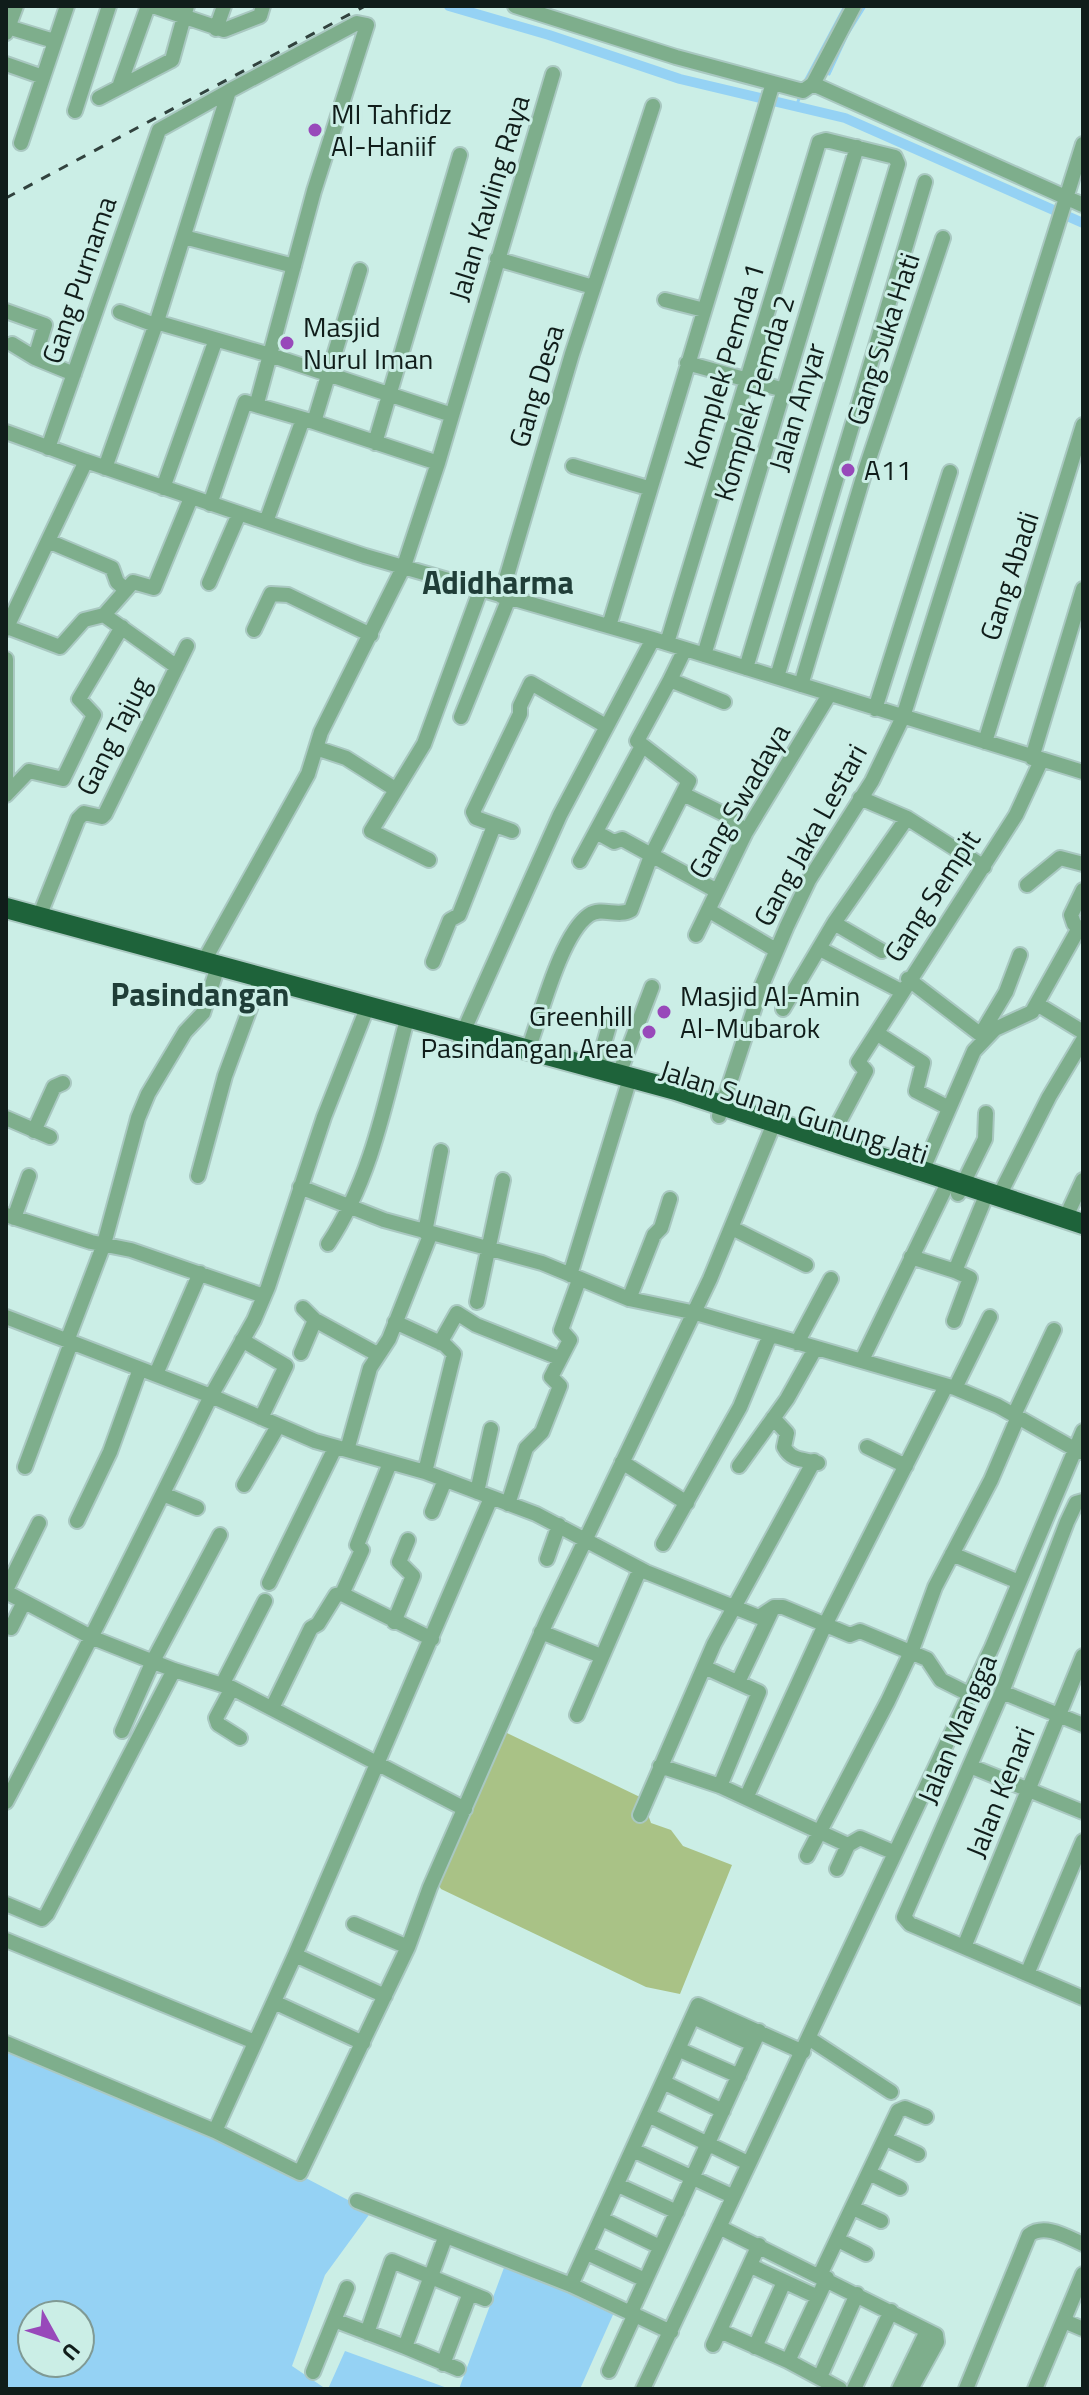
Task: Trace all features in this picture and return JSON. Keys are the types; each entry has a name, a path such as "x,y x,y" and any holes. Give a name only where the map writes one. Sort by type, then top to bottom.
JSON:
{"highway":[{"path":"6,908 39,917 63,928"},
{"path":"6,920 63,928 214,965 524,1049 550,1059 597,1068 623,1081 764,1124 830,1139 875,1161 1000,1202 1083,1235"},
{"path":"214,965 259,984 365,1013 462,1034"},
{"name":"Jalan Sunan Gunung Jati","path":"550,1059 623,1081"},
{"name":"Jalan Sunan Gunung Jati","path":"764,1124 875,1161"},
{"path":"1000,1202 1074,1222"}],"street":[{"path":"16,6 7,30 54,41"},
{"path":"21,143 67,6"},
{"path":"75,111 109,6"},
{"path":"119,87 150,6 185,12 216,29 227,30 261,11 278,6"},
{"path":"216,29 224,6"},
{"path":"515,6 676,57 770,95 803,91 813,84 854,6"},
{"path":"99,98 172,60 185,12"},
{"path":"105,468 156,324 229,91 357,23 366,23 257,403"},
{"path":"6,64 43,77"},
{"name":"Jalan Kavling Raya","path":"25,1467 104,1244 138,1118 185,1032 203,1013 214,965 308,774 316,748 404,566 438,463 553,74"},
{"path":"813,84 1083,205"},
{"name":"Gang Purnama","path":"48,448 159,130 229,91"},
{"path":"609,626 648,488 770,95"},
{"name":"Gang Desa","path":"461,717 505,597 593,287 653,106"},
{"name":"Komplek Pemda 1","path":"462,1034 529,881 606,726 660,641 748,380 819,142 826,140 856,152"},
{"name":"Gang Jaka Lestari","path":"721,1110 776,950 809,880 883,761 903,717 1083,144"},
{"name":"Jalan Anyar","path":"746,668 899,162 893,157 856,152"},
{"name":"Komplek Pemda 2","path":"704,655 856,152"},
{"path":"375,443 460,155"},
{"path":"777,677 925,182"},
{"path":"184,237 294,266"},
{"name":"Gang Suka Hati","path":"801,685 865,471 943,238"},
{"path":"497,259 593,287"},
{"path":"266,522 330,375 360,270"},
{"path":"665,300 704,310"},
{"path":"6,311 45,325 35,358"},
{"path":"120,312 215,342 270,355 452,415"},
{"path":"163,488 215,342"},
{"path":"12,344 35,358 74,374"},
{"path":"687,363 784,390"},
{"path":"210,504 244,404 257,403 438,463"},
{"name":"Gang Abadi","path":"985,742 1083,425"},
{"path":"6,432 191,498 480,591 660,641 1036,760 1083,772"},
{"path":"86,461 6,628 60,647 84,620 104,615 135,582 152,588 156,586 191,498"},
{"path":"573,466 648,488"},
{"path":"875,709 950,472"},
{"path":"209,583 239,514"},
{"path":"48,541 112,568 115,579 126,590"},
{"name":"Gang Sempit","path":"830,1139 866,1071 858,1062 1022,804 1083,589"},
{"path":"429,860 371,831 424,744 480,591"},
{"path":"254,630 271,594 288,595 371,635"},
{"path":"104,615 177,667"},
{"path":"6,797 29,771 63,779 94,715 79,703 80,696 122,627"},
{"name":"Gang Tajug","path":"39,917 78,819 84,813 104,816 187,646"},
{"path":"524,1049 571,938 590,914 602,910 623,914 631,910 651,856 683,794 688,779 642,746 638,739 685,649"},
{"path":"6,659 6,797"},
{"path":"670,680 724,702"},
{"path":"512,831 476,818 473,812 520,714 520,706 531,683 606,726"},
{"name":"Gang Swadaya","path":"696,935 746,832 829,695"},
{"path":"580,861 642,746"},
{"path":"316,748 346,758 395,789"},
{"path":"683,794 728,816 746,832"},
{"path":"860,798 907,818 984,867"},
{"path":"783,1009 834,923 907,818"},
{"path":"433,962 448,924 459,915 494,826"},
{"path":"596,832 614,842 622,839 717,891"},
{"path":"1027,885 1060,858 1083,864"},
{"path":"983,1036 1027,1017 1037,1004 1081,930 1071,915 1083,890"},
{"path":"708,910 776,950"},
{"path":"834,923 882,951"},
{"path":"820,949 905,985 983,1036"},
{"path":"862,1360 911,1257 942,1182 949,1108 974,1051 1006,992 1020,955"},
{"path":"198,1176 225,1076 259,984"},
{"path":"508,1504 526,1448 542,1432 560,1386 551,1377 570,1340 561,1330 623,1081 652,987"},
{"path":"1037,1004 1083,1032"},
{"path":"6,1802 93,1638 114,1587 264,1296 300,1187 365,1013"},
{"path":"328,1244 349,1207 378,1131 406,1023"},
{"path":"597,1068 609,1026"},
{"path":"878,1034 923,1063 916,1091 949,1108"},
{"path":"955,1271 1000,1202 1049,1097 1083,1040"},
{"path":"34,1131 54,1087 63,1083"},
{"path":"942,1182 985,1139 986,1113"},
{"path":"6,1118 50,1137"},
{"path":"6,2043 215,2131 300,2173 408,1947 541,1632 695,1312 732,1228 764,1124"},
{"path":"269,1583 341,1449 377,1354 389,1339 428,1232 441,1151"},
{"path":"29,1176 10,1217 200,1273 264,1296"},
{"path":"477,1302 487,1248 498,1212 495,1206 503,1180"},
{"path":"1074,1222 1083,1180"},
{"path":"300,1187 349,1207 487,1248 629,1299 695,1312 950,1387 1016,1416 1079,1451"},
{"path":"629,1299 654,1235 661,1228 670,1199"},
{"path":"732,1228 806,1265"},
{"path":"911,1257 970,1278 954,1321"},
{"path":"156,1374 200,1273"},
{"path":"797,1343 831,1279"},
{"path":"303,1308 315,1320 377,1354"},
{"path":"440,1343 457,1313 476,1325 559,1358"},
{"path":"6,1317 211,1396 278,1426 341,1449 425,1472 508,1504 559,1525 640,1569 734,1609 760,1617 774,1607"},
{"path":"746,1798 825,1625 906,1466 990,1317"},
{"path":"301,1353 315,1320"},
{"path":"395,1322 440,1343 454,1354 425,1472"},
{"path":"807,1856 912,1650 935,1587 991,1480 1054,1330"},
{"path":"663,1544 740,1407 770,1335"},
{"path":"242,1340 286,1366 261,1418"},
{"path":"739,1466 815,1349"},
{"path":"77,1521 105,1464 140,1369"},
{"path":"640,1815 704,1667 818,1463 803,1462 788,1453 784,1447 786,1431 773,1418"},
{"path":"244,1485 278,1426"},
{"path":"215,2131 432,1639 484,1495 491,1429"},
{"path":"643,2389 969,1694 1079,1451 1083,1431"},
{"path":"867,1447 906,1466"},
{"path":"622,1462 687,1503"},
{"path":"342,1594 362,1550 357,1545 390,1463"},
{"path":"432,1512 445,1480"},
{"path":"163,1494 197,1508"},
{"name":"Jalan Mangga","path":"964,1947 910,1924 904,1917 1002,1692 1067,1522 1076,1503 1083,1501"},
{"path":"39,1523 6,1591 93,1638 227,1687 272,1708 375,1765 465,1809"},
{"path":"547,1559 559,1525"},
{"path":"122,1731 153,1661 220,1535"},
{"path":"394,1622 413,1576 399,1562 408,1540"},
{"path":"952,1554 1019,1582"},
{"path":"577,1715 640,1569"},
{"path":"272,1708 311,1628 318,1624 336,1595 342,1594 432,1639"},
{"path":"240,1738 216,1722 216,1716 265,1601"},
{"path":"11,1628 24,1602"},
{"path":"774,1607 850,1635 860,1631 912,1650 927,1659 943,1682 969,1694"},
{"path":"739,1680 774,1607"},
{"path":"541,1632 601,1656"},
{"name":"Jalan Kenari","path":"964,1947 1083,1656"},
{"path":"704,1667 739,1680 757,1690 759,1695 720,1786"},
{"path":"6,1904 42,1919 47,1914 174,1670"},
{"path":"1002,1692 1083,1725"},
{"path":"660,1766 720,1786 848,1845"},
{"path":"970,1766 1083,1812"},
{"path":"837,1869 848,1845 860,1838 893,1852"},
{"path":"1027,1974 1083,1841"},
{"path":"354,1924 408,1947"},
{"path":"6,1940 255,2042"},
{"path":"964,1947 1083,1998"},
{"path":"295,1955 385,1996"},
{"path":"274,2002 363,2043"},
{"path":"571,2285 635,2151 698,2005 756,2037 806,2046 891,2092"},
{"path":"609,2371 645,2280 756,2037"},
{"path":"680,2050 739,2076"},
{"path":"665,2083 723,2111"},
{"path":"788,2361 818,2297 838,2240 900,2109 926,2117"},
{"path":"650,2116 748,2163"},
{"path":"886,2139 918,2154"},
{"path":"635,2151 732,2196"},
{"path":"869,2173 900,2188"},
{"path":"618,2185 677,2212"},
{"path":"357,2201 571,2285 671,2332"},
{"path":"853,2208 881,2221"},
{"path":"602,2219 660,2247"},
{"path":"719,2227 824,2276 936,2335 937,2342 911,2389"},
{"path":"966,2389 1029,2235 1036,2230 1047,2230 1083,2244"},
{"path":"405,2347 445,2238"},
{"path":"838,2240 866,2254"},
{"path":"713,2345 759,2245"},
{"path":"587,2253 645,2280"},
{"path":"367,2333 392,2261 485,2299"},
{"path":"751,2266 818,2297"},
{"path":"1035,2389 1083,2274"},
{"path":"755,2347 784,2282"},
{"path":"313,2372 347,2288"},
{"path":"334,2320 451,2366 470,2293"},
{"path":"820,2377 857,2294"},
{"path":"854,2389 891,2311"},
{"path":"1064,2321 1083,2329"},
{"path":"720,2331 788,2361 840,2389"},
{"path":"899,2389 927,2331"}],"green space":[{"path":"505,1732 642,1798 651,1823 671,1830 683,1846 732,1865 680,1994 646,1987 441,1889 438,1884"}],"water":[{"path":"6,2045 298,2174 371,2212 325,2275 292,2366 326,2389 6,2389"},
{"path":"505,2265 616,2308 580,2389 459,2389"},
{"path":"345,2351 450,2389 328,2389"}],"waterway":[{"path":"449,6 549,35 680,79 845,118 1083,223"},
{"path":"804,83 845,6"},
{"path":"829,74 865,6"},
{"path":"796,107 800,96"}],"railway":[{"path":"6,198 365,6"}],"place":[{"name":"MI Tahfidz Al-Haniif","path":"315,130"},
{"name":"Masjid Nurul Iman","path":"287,343"},
{"name":"A11","path":"848,470"},
{"name":"Masjid Al-Amin Al-Mubarok","path":"664,1012"},
{"name":"Greenhill Pasindangan Area","path":"649,1032"}],"district":[{"name":"Adidharma","path":"498,583"},
{"name":"Pasindangan","path":"200,995"}]}
